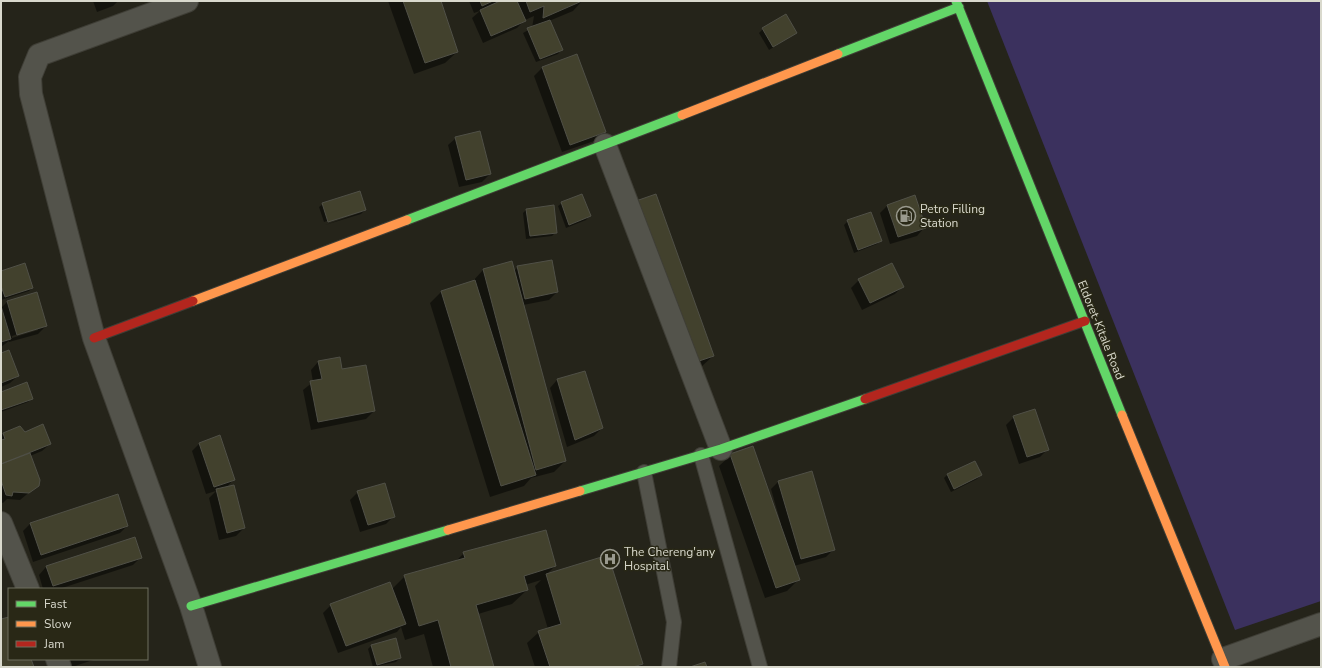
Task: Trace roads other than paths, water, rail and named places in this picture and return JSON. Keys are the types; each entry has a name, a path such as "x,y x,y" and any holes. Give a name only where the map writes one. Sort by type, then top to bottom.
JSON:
{"main road":[{"path":"94,338 605,145 958,4"},
{"name":"Eldoret-Kitale Road","path":"958,4 1140,459 1224,663"},
{"path":"191,606 711,452 1085,321"}],"street":[{"path":"187,1 39,55 30,77 31,94 94,338 191,606 210,667"},
{"path":"605,145 711,452"},
{"path":"1,523 28,588"},
{"path":"1224,663 1321,624"}],"lane":[{"path":"711,452 760,667"},
{"path":"644,472 674,622 669,667"}],"place":[{"name":"Petro Filling Station","path":"906,216"},
{"name":"The Chereng'any Hospital","path":"610,559"}]}
